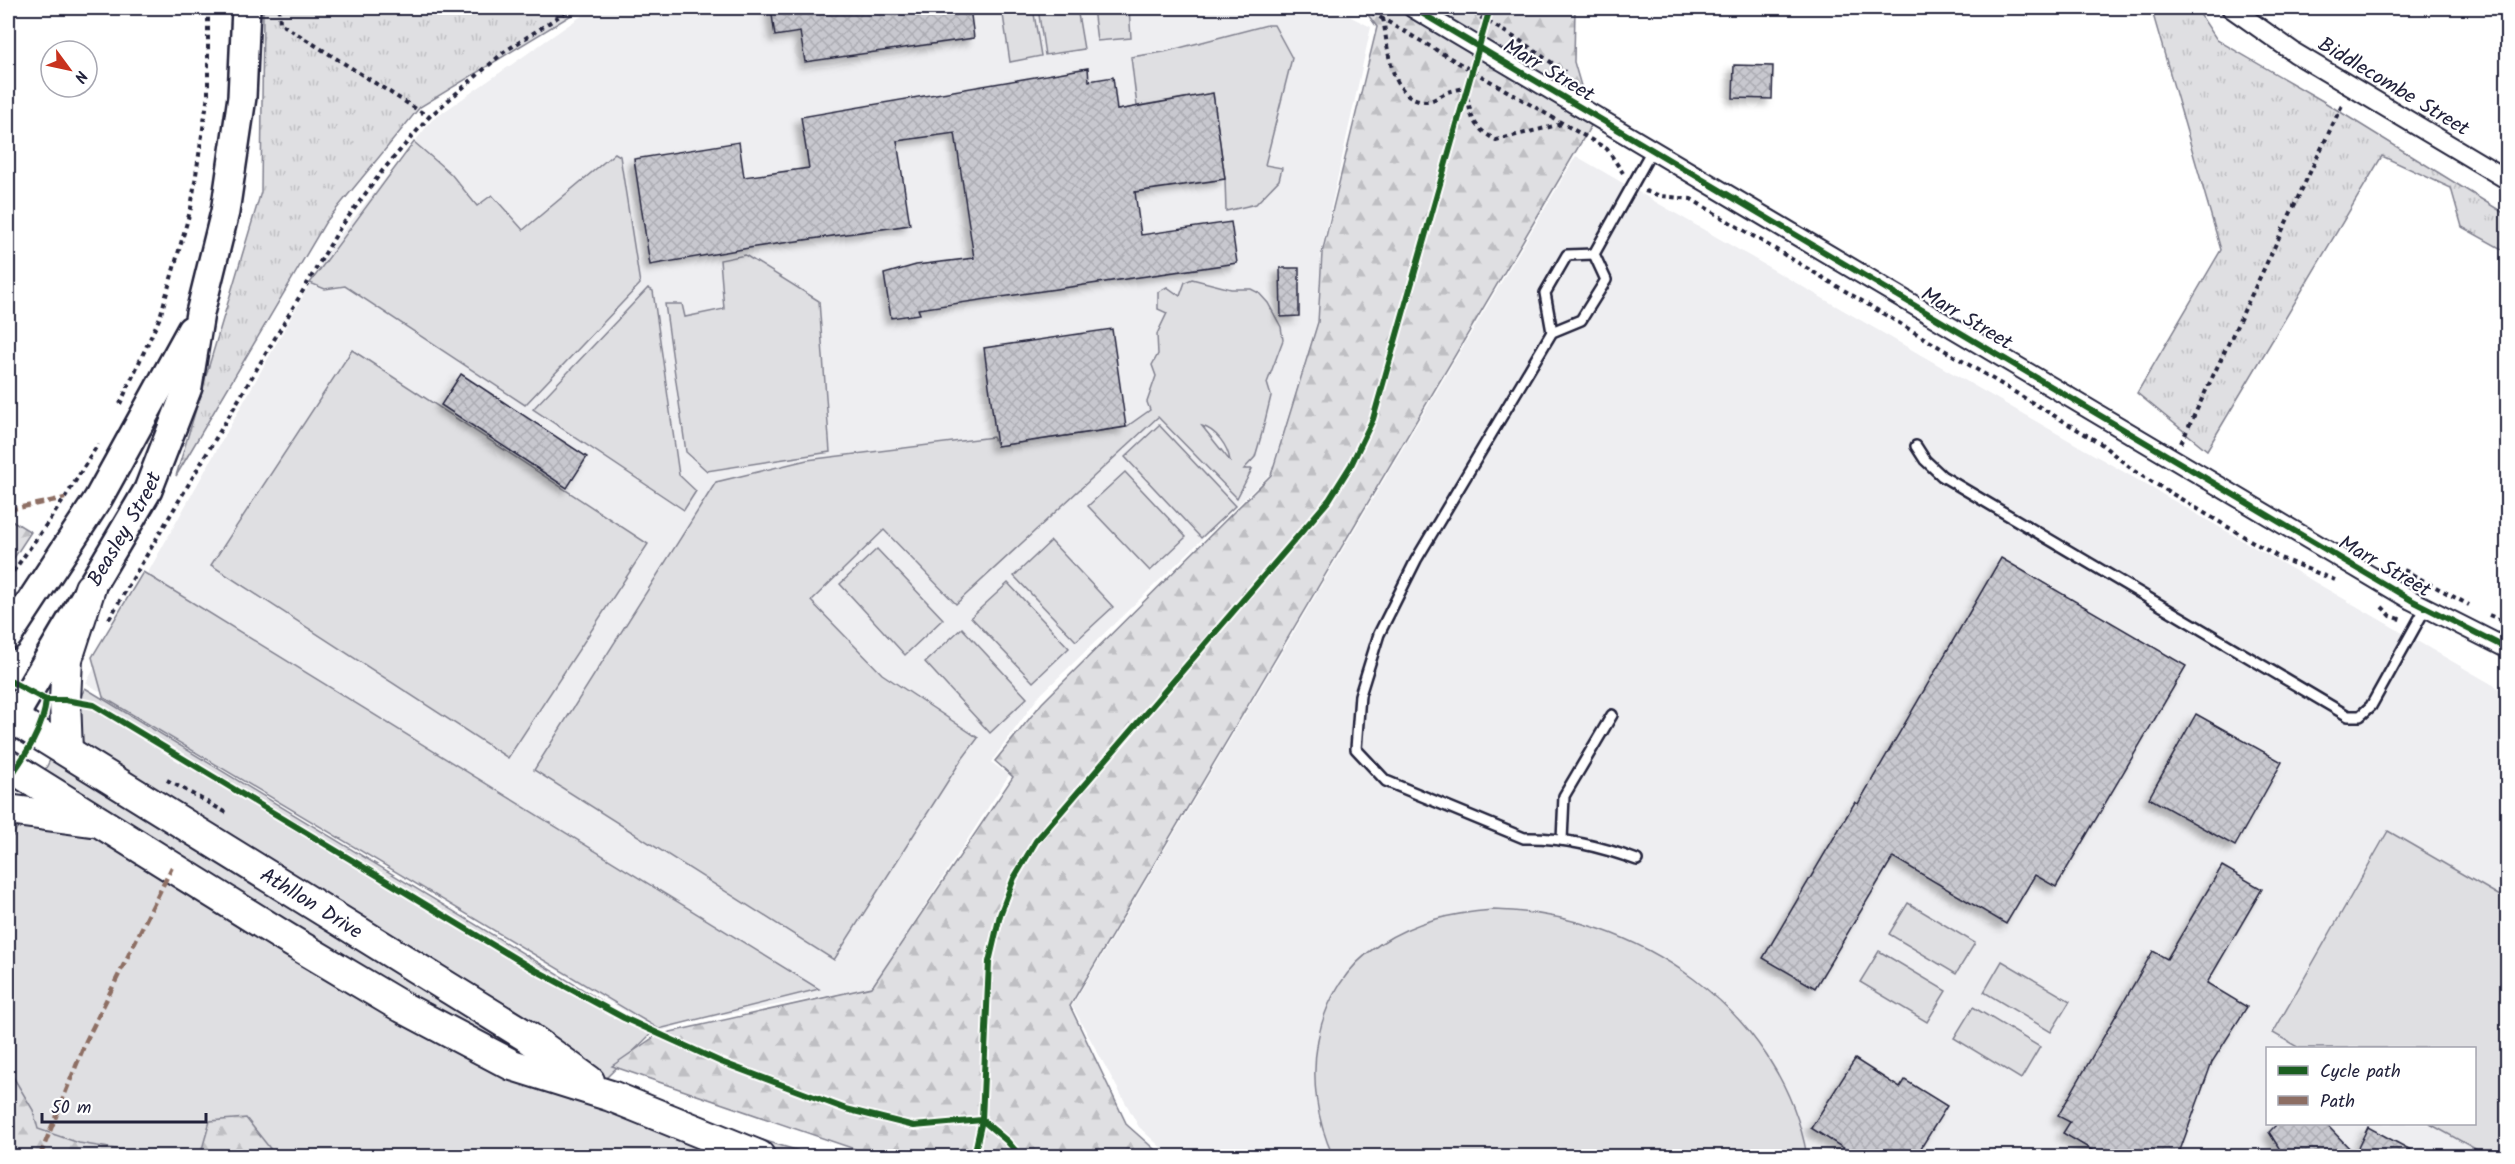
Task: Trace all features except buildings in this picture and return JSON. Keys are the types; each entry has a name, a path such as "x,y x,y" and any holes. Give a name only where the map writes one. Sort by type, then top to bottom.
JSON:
{"main road":[{"name":"Beasley Street","path":"9,720 148,489 188,387 200,313 225,212 242,97 246,8"},
{"name":"Beasley Street","path":"8,635 98,499 200,313"},
{"path":"66,751 67,659 90,588"},
{"name":"Athllon Drive","path":"9,720 66,751 528,1037 611,1096"},
{"name":"Athllon Drive","path":"8,765 402,1007 512,1065 611,1096 759,1156"},
{"path":"8,810 100,822"}],"street":[{"name":"Biddlecombe Street","path":"2231,8 2295,53 2508,180"},
{"name":"Marr Street","path":"1420,11 2426,609 2508,649"}],"lane":[{"path":"1594,255 1652,150"},
{"path":"1552,332 1545,293 1567,255 1594,255"},
{"path":"1594,255 1606,280 1581,320 1552,332 1416,560 1379,634 1360,695 1356,748 1386,781 1524,838 1598,845 1637,860"},
{"path":"1916,446 1942,476 2348,716 2360,716 2371,706 2426,609"},
{"path":"1562,840 1564,796 1612,715"}],"path":[{"path":"117,410 160,317 192,208 208,95 208,8"},
{"path":"279,8 280,23 429,117"},
{"path":"104,626 340,228 382,170 429,117 504,52 572,8"},
{"path":"1364,8 1607,149 1624,175 1649,193 1691,199 2100,443 2134,471 2280,558 2342,583"},
{"path":"1465,8 1522,42"},
{"path":"1486,27 1489,17"},
{"path":"1383,18 1394,74 1402,92 1412,98 1429,101 1450,91 1466,88"},
{"path":"1460,111 1476,58"},
{"path":"2160,486 2351,87"},
{"path":"1466,88 1471,115 1480,131 1496,140 1563,123"},
{"path":"8,579 101,440"},
{"path":"2378,603 2391,616 2416,625"},
{"path":"164,779 227,813"}],"shaded area":[{"path":"593,8 1333,8 1371,27 1321,252 1317,321 1270,474 1039,696 991,762 1009,775 872,987 691,1021 659,1032 86,683 330,248 432,120"},
{"path":"1576,156 2507,693 2507,1156 1170,1156 1139,1127 1072,1006"}],"green space":[{"path":"277,8 583,8 420,107 325,223 176,476 261,192 263,11"},
{"path":"1002,8 1033,8 1041,56 1010,62"},
{"path":"1038,8 1077,8 1084,49 1045,55"},
{"path":"1093,8 1129,8 1131,38 1097,41"},
{"path":"1363,8 1575,8 1574,62 1592,124 1070,1006 1127,1125 1162,1156 875,1156 612,1066 657,1035 872,987 1013,777 995,761 1042,703 1271,475 1318,322 1322,253 1377,27"},
{"path":"2154,8 2196,8 2217,40 2321,100 2507,215 2507,252 2462,227 2451,188 2382,156 2207,450 2137,393 2221,250 2152,11"},
{"path":"1274,25 1292,58 1265,165 1282,168 1279,180 1256,204 1226,211 1225,179 1213,93 1137,106 1131,57 1164,52"},
{"path":"414,142 451,174 477,206 492,195 523,230 615,153 620,156 640,284 525,405 345,286 325,289 310,283"},
{"path":"745,255 819,301 830,452 707,471 686,452 665,304 682,304 685,317 724,309 720,260"},
{"path":"1192,279 1231,289 1251,289 1259,293 1268,303 1281,327 1283,340 1267,383 1271,396 1262,433 1255,457 1244,469 1252,469 1237,498 1158,417 956,604 884,530 811,601 882,674 978,738 960,762 834,960 534,770 716,482 807,460 993,437 997,446 1126,427 1150,410 1147,402 1156,376 1152,365 1158,354 1157,334 1167,313 1158,309 1158,292 1167,287 1180,296 1185,282","holes":["1202,426 1220,439 1227,450 1230,461"]},
{"path":"648,288 653,291 679,475 696,491 684,510 533,409"},
{"path":"352,350 648,544 508,758 211,565"},
{"path":"1159,425 1235,506 1201,538 1125,457"},
{"path":"1125,472 1186,537 1150,571 1088,506"},
{"path":"8,518 31,532 8,567"},
{"path":"1051,541 1113,607 1076,641 1014,576"},
{"path":"877,549 943,619 905,655 840,584"},
{"path":"143,572 819,989 659,1029 103,697 92,657"},
{"path":"1008,583 1069,648 1033,682 971,617"},
{"path":"962,628 1027,698 990,733 925,662"},
{"path":"85,688 653,1032 602,1082 705,1123 816,1156 8,1156 8,838 13,836"},
{"path":"2388,831 2507,900 2507,1156 2488,1156 2432,1125 2476,1125 2476,1047 2297,1047 2273,1033"},
{"path":"1908,903 1975,943 1956,974 1889,934"},
{"path":"1493,910 1546,915 1599,929 1648,950 1694,979 1734,1015 1767,1056 1792,1104 1807,1156 1333,1156 1323,1128 1317,1099 1315,1070 1318,1040 1326,1012 1338,986 1357,963 1380,944 1407,929 1448,916"},
{"path":"1879,951 1946,991 1927,1022 1860,982"},
{"path":"2002,961 2070,1001 2051,1032 1984,992"},
{"path":"1973,1007 2040,1047 2021,1079 1954,1038"},
{"path":"8,1074 12,1075 33,1110 38,1129 79,1143 128,1151 141,1156 8,1156"},
{"path":"246,1118 276,1156 200,1156 210,1121"}],"marked path":[{"path":"8,510 65,498"},
{"path":"40,1156 86,1041 172,867"}],"cycle path":[{"path":"1413,8 2411,600 2508,649"},
{"path":"974,1156 982,1120 989,962 1000,915 1014,878 1036,841 1329,500 1351,465 1373,419 1490,8"},
{"path":"8,680 46,700 65,700 94,705 528,966 624,1018 721,1062 846,1109 914,1126 982,1120 1007,1141 1020,1156"},
{"path":"8,780 37,732 46,700"}]}
